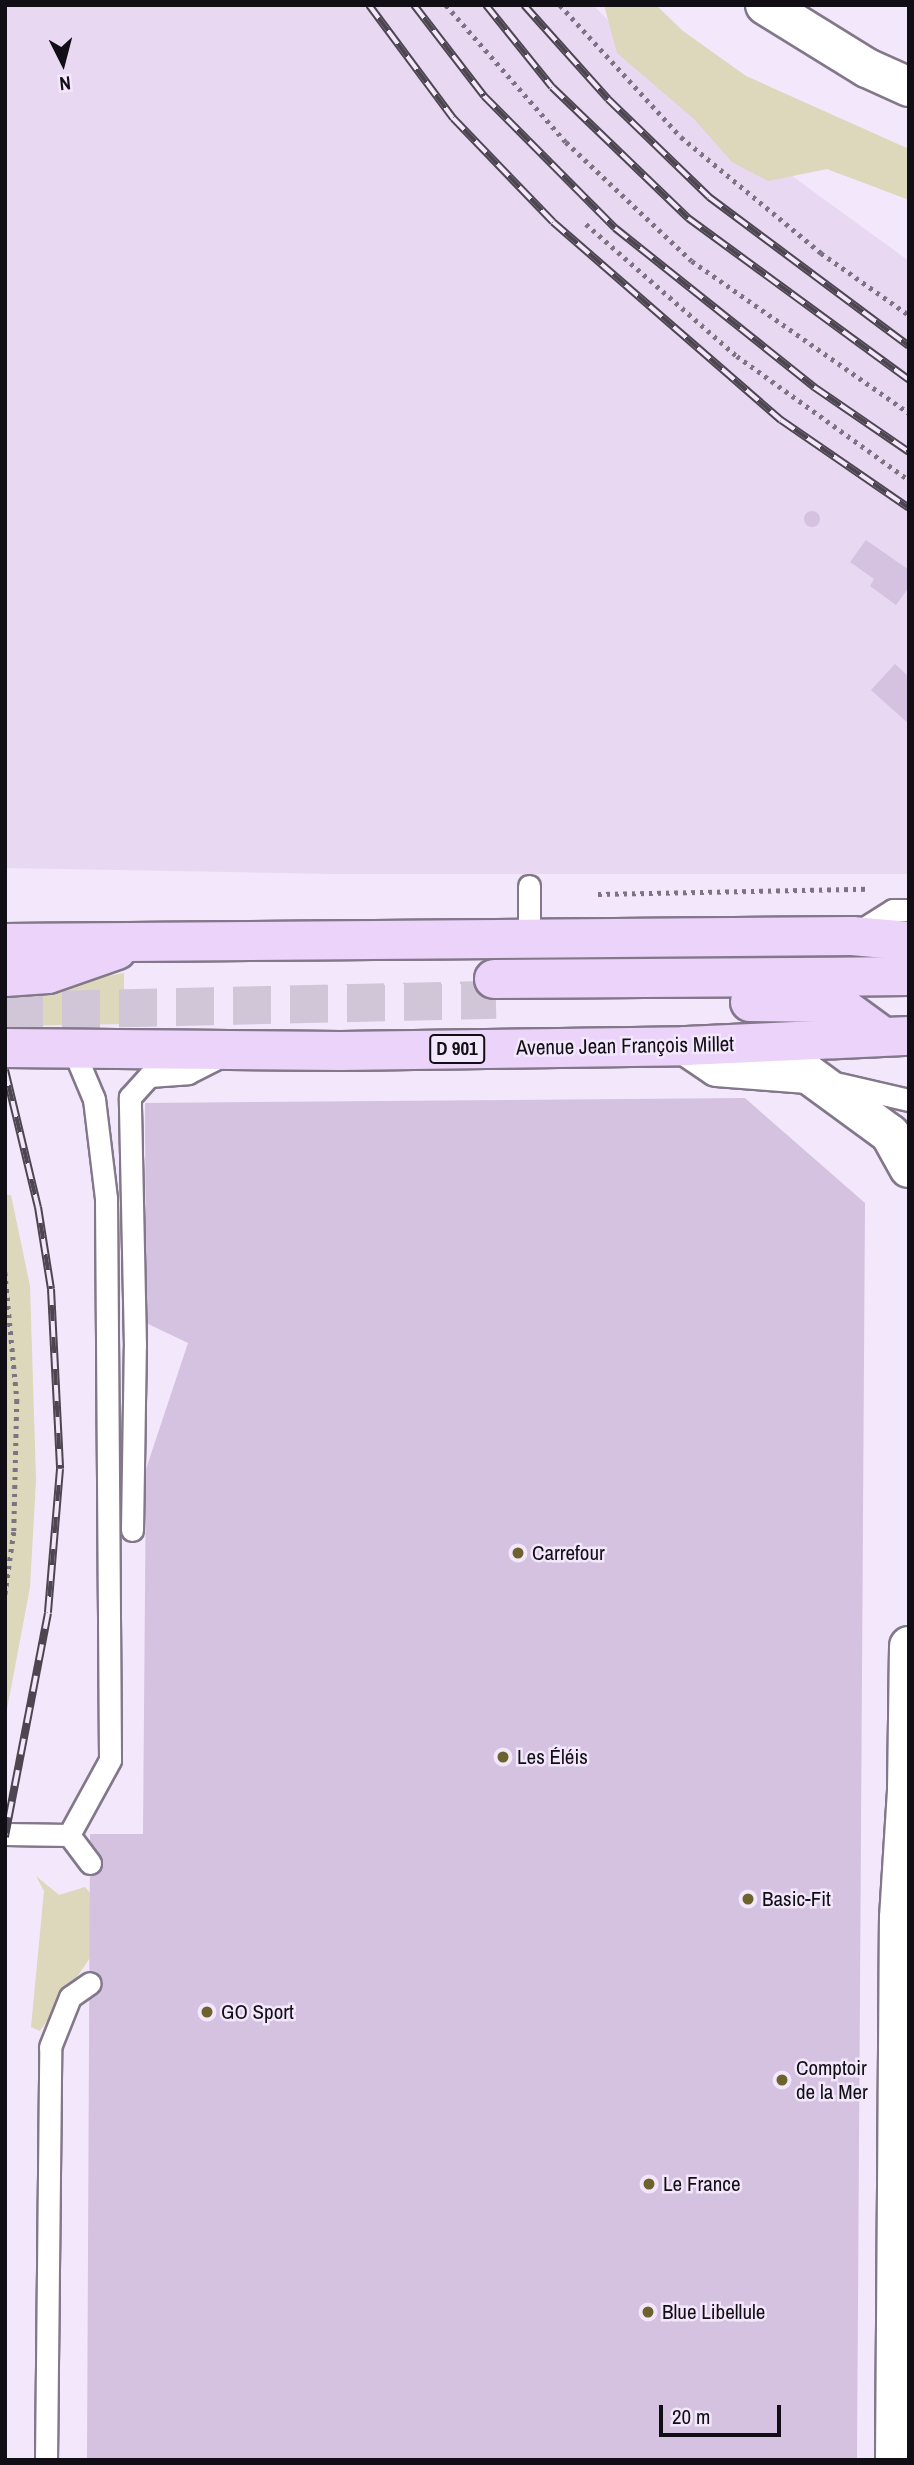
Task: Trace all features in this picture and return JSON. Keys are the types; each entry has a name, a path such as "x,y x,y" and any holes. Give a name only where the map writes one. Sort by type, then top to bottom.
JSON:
{"main road":[{"path":"5,943 149,939 852,936 909,941"},
{"path":"5,977 48,974 149,939"},
{"name":"D 901","path":"895,1036 837,1003 495,989 909,976"},
{"name":"Avenue Jean François Millet","path":"5,1048 72,1047 229,1052 686,1046 895,1036"}],"street":[{"path":"765,5 867,68 909,87"},
{"path":"686,1046 717,1067 808,1074 890,1134 909,1168"},
{"path":"895,2460 902,2334 899,1918 908,1751 909,1646"}],"lane":[{"path":"529,886 530,937"},
{"path":"852,936 893,910 909,910"},
{"path":"69,1835 110,1760 106,1198 94,1098 72,1047"},
{"path":"132,1530 135,1346 130,1097 149,1076 188,1073 229,1052"},
{"path":"808,1074 909,1100"},
{"path":"5,1833 69,1835"},
{"path":"69,1835 90,1863"},
{"path":"46,2460 50,2047 70,1997 90,1983"}],"path":[{"path":"446,5 566,142 692,261 909,413"},
{"path":"560,5 681,137 821,253 909,315"},
{"path":"586,224 737,356 909,480"},
{"path":"598,894 881,889"},
{"path":"5,1272 17,1399 14,1532 5,1595"}],"shaded area":[{"path":"5,5 593,5 649,62 770,160 909,261 909,874 332,874 5,868"},
{"path":"604,5 656,5 683,31 746,76 909,149 909,200 827,169 768,181 732,162 694,119 617,53"},
{"path":"124,973 124,1024 14,1026 10,993"},
{"path":"5,1195 11,1195 30,1286 36,1480 30,1587 5,1720"},
{"path":"36,1876 59,1895 85,1887 90,1893 90,1958 40,2031 31,2027 44,1891"}],"building":[{"path":"812,511 818,513 818,525 812,527 806,525 804,519 806,513"},
{"path":"866,540 909,570 909,587 896,605 870,586 874,579 850,562"},
{"path":"895,664 909,677 909,724 871,690"},
{"name":"Les Éléis","path":"745,1098 865,1203 857,2460 87,2460 90,1834 143,1834 146,1469 188,1343 146,1323 145,1103"}],"tunnel":[{"path":"5,1011 496,1000"}],"railway":[{"path":"369,5 453,118 553,222 781,420 909,508"},
{"path":"414,5 484,96 615,228 814,387 909,452"},
{"path":"486,5 552,87 688,218 909,380"},
{"path":"524,5 608,99 709,197 909,346"},
{"path":"5,1070 38,1207 51,1289 60,1469 48,1613 5,1837"}],"place":[{"name":"Carrefour","path":"518,1553"},
{"name":"Les Éléis","path":"503,1757"},
{"name":"Basic-Fit","path":"748,1899"},
{"name":"GO Sport","path":"207,2012"},
{"name":"Comptoir de la Mer","path":"782,2080"},
{"name":"Le France","path":"649,2184"},
{"name":"Blue Libellule","path":"648,2312"}]}
